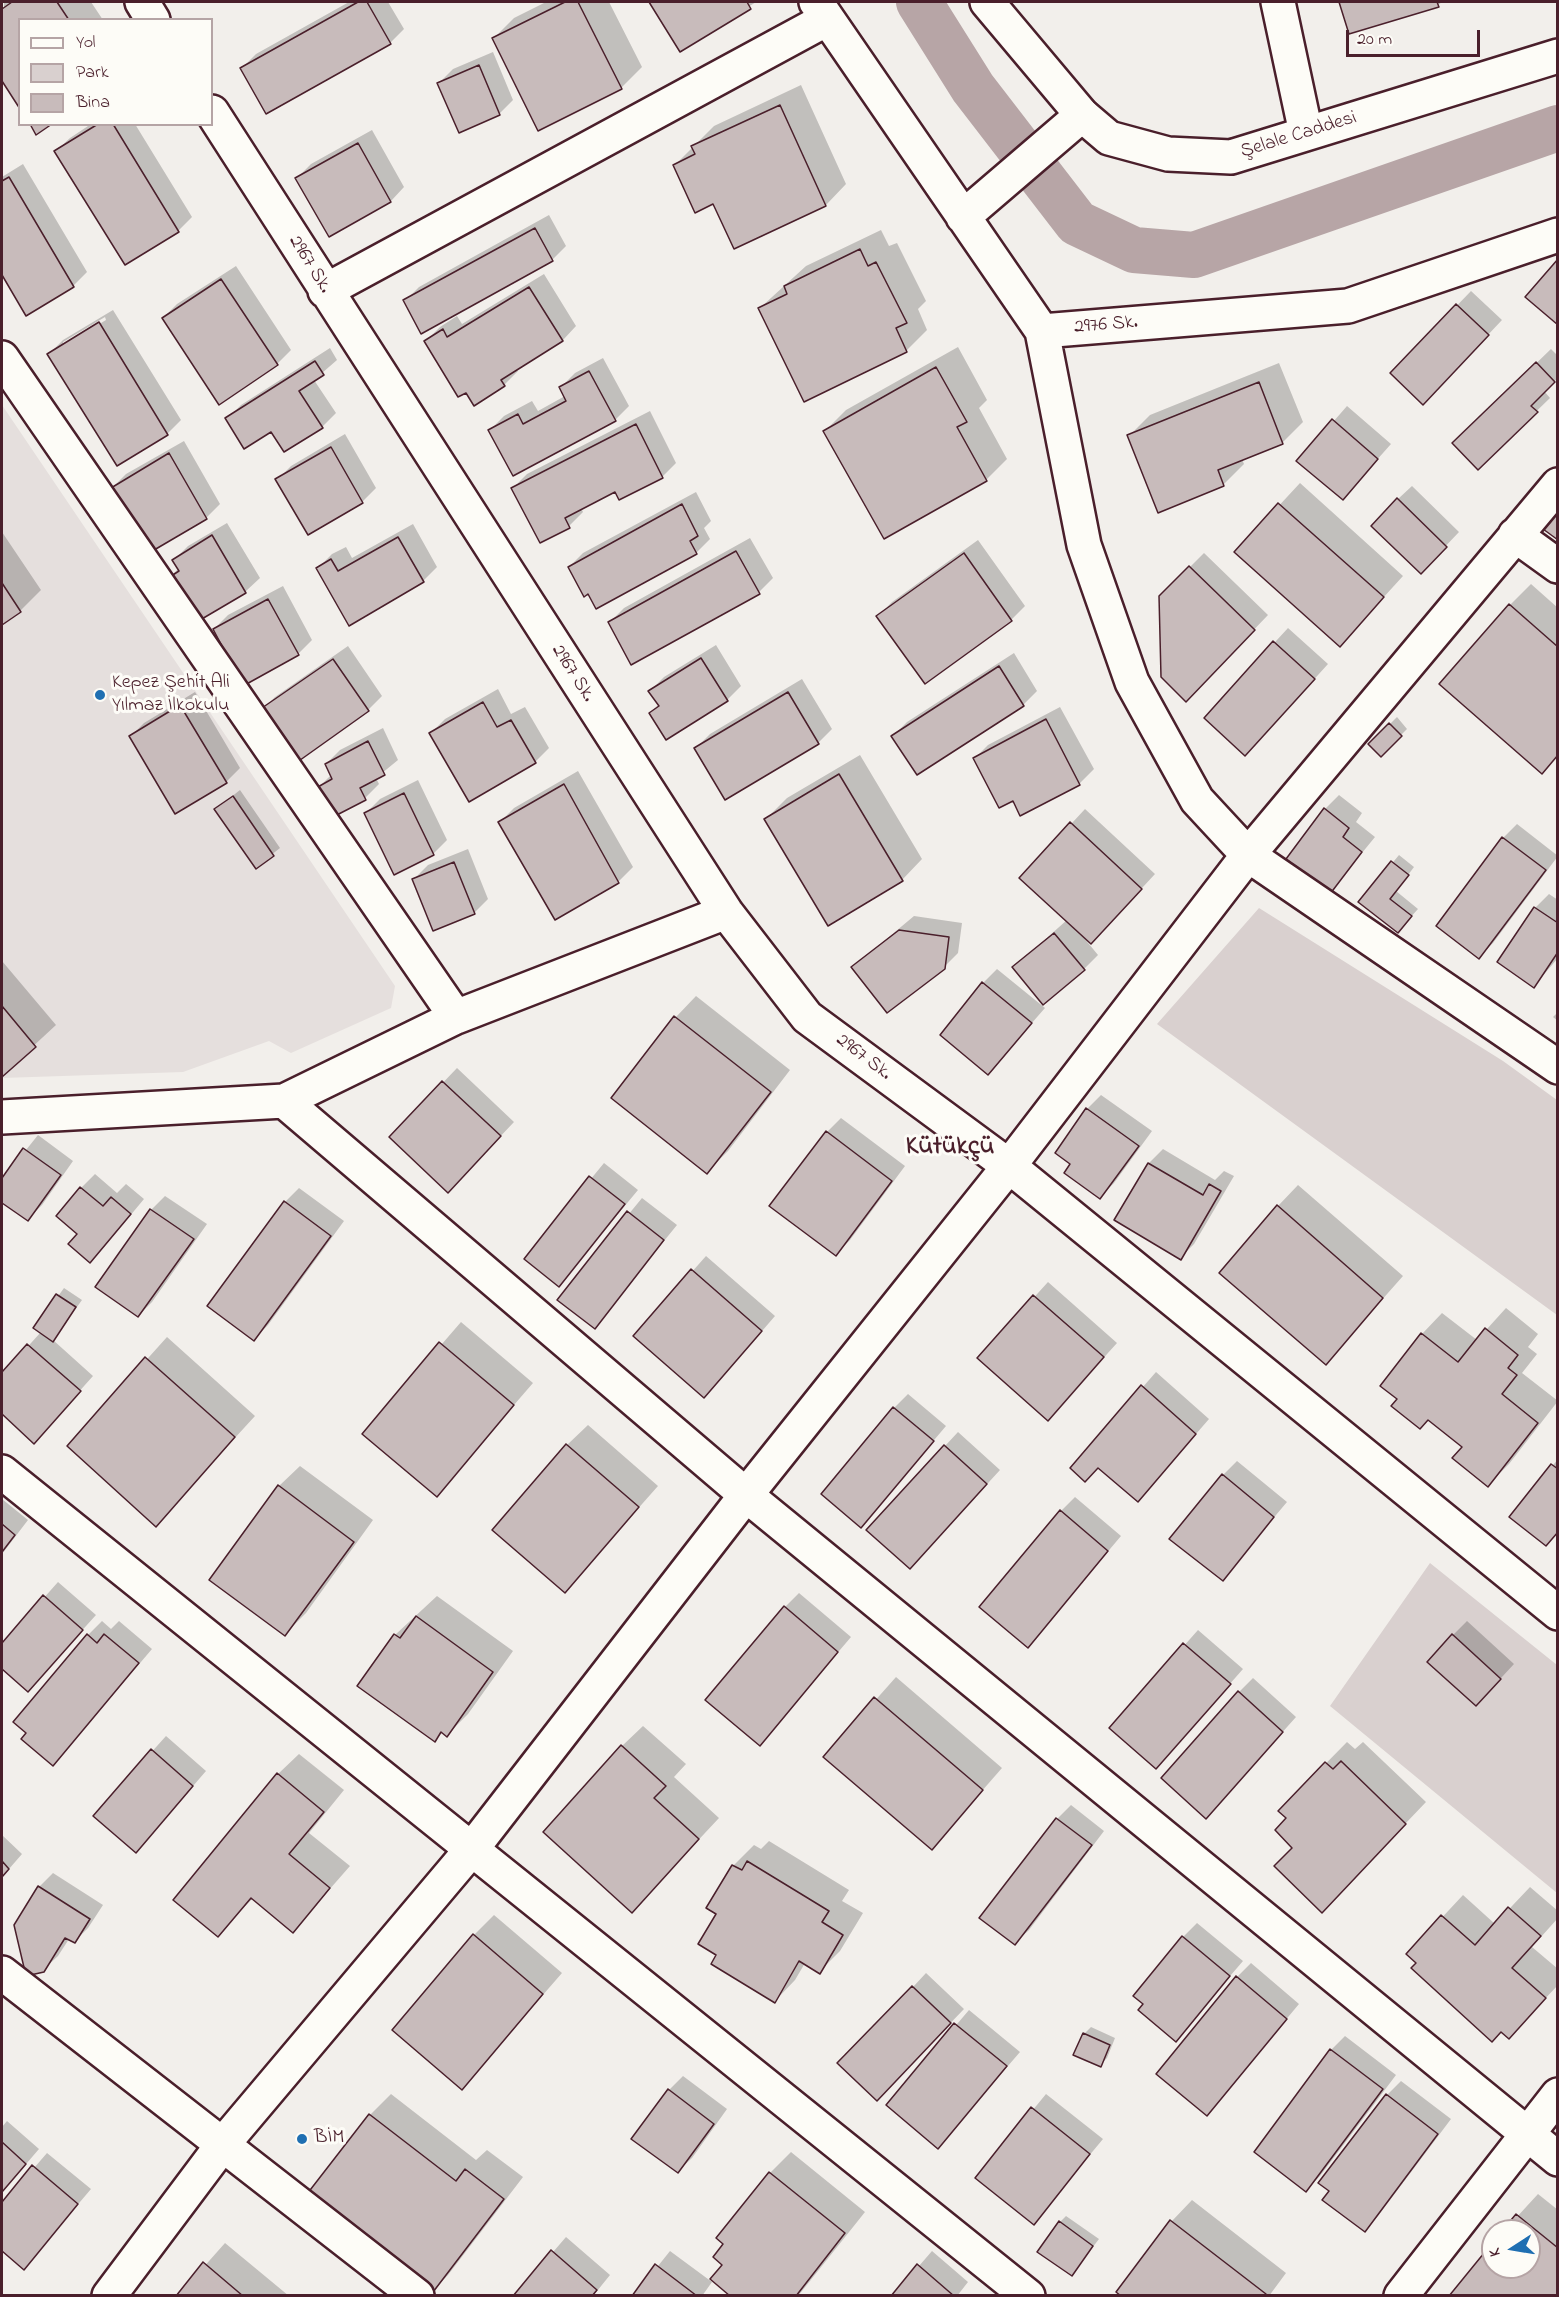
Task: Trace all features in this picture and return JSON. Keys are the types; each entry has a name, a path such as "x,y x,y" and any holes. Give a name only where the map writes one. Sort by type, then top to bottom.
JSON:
{"street":[{"path":"142,2 152,18"},
{"name":"Şelale Caddesi","path":"987,2 1082,115 1109,138 1167,154 1231,157 1557,56"},
{"path":"1278,2 1306,133"},
{"path":"325,291 821,10 1042,331 1084,545 1132,682 1197,800 1248,855 1557,1067"},
{"name":"2967 Sk.","path":"213,114 726,912 807,1017 1009,1166 1557,1613"},
{"path":"963,217 1082,115"},
{"name":"2976 Sk.","path":"1042,331 1348,306 1557,235"},
{"path":"2,357 456,1017"},
{"path":"109,2295 223,2144 471,1850 746,1496 1009,1166 1248,855 1557,485"},
{"path":"1515,535 1557,566"},
{"path":"2,1117 284,1101 456,1017 726,912"},
{"path":"284,1101 746,1496 1557,2159"},
{"path":"2,1472 1028,2295"},
{"path":"2,1973 417,2295"},
{"path":"1401,2295 1557,2095"}],"shaded area":[{"name":"Kepez Şehit Ali Yılmaz İlkokulu","path":"2,405 395,986 391,1008 291,1053 269,1041 183,1072 2,1078"}],"green space":[{"path":"1259,908 1503,1061 1557,1100 1557,1315 1157,1024"},
{"path":"1430,1563 1557,1665 1557,1893 1330,1706"}],"building":[{"path":"12,2 57,2 68,18 18,18 18,106 2,81 2,9"},
{"path":"358,2 367,2 391,44 266,114 240,68"},
{"path":"565,2 578,2 622,89 538,131 492,38"},
{"path":"649,2 747,2 751,9 680,52"},
{"path":"1339,2 1437,2 1439,7 1349,34"},
{"path":"479,65 500,115 459,133 437,83"},
{"path":"780,105 826,206 734,249 713,204 695,213 673,165 695,154 691,146"},
{"path":"31,126 49,126 36,135"},
{"path":"95,126 114,126 179,232 125,265 54,151"},
{"path":"358,143 391,202 329,237 295,178"},
{"path":"9,177 74,287 26,316 2,275 2,181"},
{"path":"535,228 553,261 421,334 403,300"},
{"path":"860,249 868,266 876,262 907,323 896,328 907,352 804,402 758,308 787,294 784,286"},
{"path":"1558,259 1558,325 1525,297"},
{"path":"221,279 278,365 219,405 162,318"},
{"path":"529,287 563,341 501,380 505,386 474,406 466,393 458,397 424,341 443,329 447,337"},
{"path":"1456,304 1489,335 1423,405 1390,373"},
{"path":"99,322 168,435 117,466 47,354"},
{"path":"315,361 324,375 299,391 323,428 284,452 271,432 244,449 225,418"},
{"path":"1536,362 1555,382 1531,406 1538,412 1478,470 1452,443"},
{"path":"936,367 967,422 957,427 987,481 884,539 823,431"},
{"path":"589,371 616,421 513,476 488,430 518,414 523,424 566,401 559,387"},
{"path":"1259,382 1283,444 1218,470 1224,486 1158,513 1127,435"},
{"path":"1332,419 1378,459 1343,500 1296,461"},
{"path":"636,424 663,478 619,500 615,492 565,518 570,528 540,543 511,488"},
{"path":"331,447 363,503 308,535 275,479"},
{"path":"169,453 207,519 149,553 111,488"},
{"path":"1397,498 1447,547 1421,574 1371,526"},
{"path":"1278,503 1384,597 1340,647 1234,552"},
{"path":"682,504 698,536 690,541 697,554 596,609 588,594 584,597 568,567"},
{"path":"1558,510 1558,540 1543,529"},
{"path":"212,535 246,593 195,623 168,578 179,571 172,560"},
{"path":"398,537 424,582 349,626 316,568 331,559 338,571"},
{"path":"736,551 760,594 631,665 608,622"},
{"path":"964,553 1012,621 925,684 876,616"},
{"path":"1189,566 1255,630 1186,702 1161,677 1159,596"},
{"path":"2,583 21,612 2,625"},
{"path":"268,599 299,655 243,686 213,629"},
{"path":"1509,604 1558,647 1558,755 1542,774 1439,684"},
{"path":"1273,641 1315,679 1245,756 1204,718"},
{"path":"701,658 728,701 666,740 649,713 659,706 648,691"},
{"path":"333,659 369,711 296,763 259,710"},
{"path":"999,666 1024,706 917,775 891,736"},
{"path":"788,692 819,744 725,800 694,748"},
{"path":"483,702 497,727 511,720 536,763 469,802 429,733"},
{"path":"180,705 227,783 175,814 129,736"},
{"path":"1046,719 1080,785 1020,816 1013,801 999,808 973,758"},
{"path":"1389,723 1402,736 1381,757 1368,744"},
{"path":"368,741 385,775 360,788 366,800 331,818 316,788 332,779 325,764"},
{"path":"839,774 903,881 828,926 764,819"},
{"path":"564,784 619,883 555,920 498,822"},
{"path":"404,793 434,855 394,875 364,813"},
{"path":"233,796 274,856 256,869 214,809"},
{"path":"1324,808 1349,828 1343,837 1362,852 1330,894 1286,859"},
{"path":"1070,822 1142,889 1091,944 1019,878"},
{"path":"1502,837 1546,870 1479,959 1436,926"},
{"path":"1391,861 1409,875 1390,899 1412,916 1398,933 1358,902"},
{"path":"454,862 475,914 433,931 412,879"},
{"path":"1534,907 1558,923 1558,952 1534,988 1497,962"},
{"path":"899,930 949,937 945,969 887,1013 851,967"},
{"path":"1054,933 1085,970 1043,1005 1012,967"},
{"path":"982,982 1032,1023 988,1075 940,1035"},
{"path":"2,1006 36,1047 2,1077"},
{"path":"674,1016 771,1092 707,1174 611,1098"},
{"path":"442,1081 501,1136 448,1193 389,1137"},
{"path":"1086,1108 1139,1146 1100,1199 1064,1173 1070,1164 1055,1153"},
{"path":"826,1131 892,1181 836,1256 769,1206"},
{"path":"23,1148 61,1175 28,1221 2,1203 2,1178"},
{"path":"1148,1163 1203,1195 1209,1184 1221,1191 1181,1260 1114,1220"},
{"path":"589,1176 625,1204 559,1287 524,1259"},
{"path":"80,1187 103,1206 111,1197 131,1214 90,1263 68,1244 77,1234 56,1216"},
{"path":"284,1201 331,1236 254,1341 207,1306"},
{"path":"1277,1205 1383,1298 1326,1365 1219,1273"},
{"path":"150,1209 194,1239 138,1317 95,1287"},
{"path":"627,1211 664,1240 595,1329 557,1300"},
{"path":"691,1269 762,1331 704,1398 633,1336"},
{"path":"56,1294 76,1307 53,1342 33,1328"},
{"path":"1033,1295 1104,1357 1048,1421 977,1358"},
{"path":"1485,1328 1518,1355 1508,1368 1517,1375 1502,1394 1538,1423 1488,1487 1452,1458 1462,1447 1428,1420 1420,1429 1391,1406 1397,1399 1380,1386 1421,1333 1458,1362"},
{"path":"439,1342 514,1405 437,1497 362,1434"},
{"path":"27,1344 81,1391 34,1444 2,1414 2,1372"},
{"path":"145,1357 235,1437 156,1527 67,1446"},
{"path":"1141,1385 1196,1434 1138,1502 1098,1468 1085,1482 1070,1468"},
{"path":"893,1407 934,1441 861,1528 821,1494"},
{"path":"566,1444 639,1507 565,1593 492,1530"},
{"path":"944,1445 987,1484 910,1569 866,1530"},
{"path":"1551,1464 1558,1469 1558,1532 1546,1546 1509,1517"},
{"path":"1222,1474 1274,1517 1223,1581 1169,1539"},
{"path":"278,1485 354,1542 285,1636 209,1580"},
{"path":"1060,1510 1108,1551 1028,1648 979,1607"},
{"path":"2,1524 15,1535 2,1552"},
{"path":"43,1595 83,1630 28,1692 2,1669 2,1643"},
{"path":"784,1606 838,1652 760,1746 705,1700"},
{"path":"416,1616 493,1672 447,1737 441,1732 435,1742 357,1686 394,1634 400,1638"},
{"path":"87,1634 97,1643 104,1634 139,1663 53,1766 21,1739 26,1733 13,1722"},
{"path":"1452,1634 1501,1679 1476,1706 1427,1662"},
{"path":"1183,1643 1231,1684 1156,1769 1109,1728"},
{"path":"1238,1691 1283,1732 1206,1819 1161,1778"},
{"path":"874,1697 983,1790 932,1850 823,1757"},
{"path":"621,1745 666,1786 654,1798 699,1839 632,1913 543,1832"},
{"path":"151,1749 193,1786 136,1853 93,1816"},
{"path":"1341,1761 1406,1824 1322,1913 1274,1866 1292,1848 1275,1830 1286,1818 1278,1811 1325,1762 1333,1769"},
{"path":"277,1773 324,1812 289,1854 330,1888 293,1933 251,1898 218,1937 173,1900"},
{"path":"1056,1818 1092,1845 1015,1945 979,1918"},
{"path":"2,1861 9,1869 2,1877"},
{"path":"747,1861 829,1911 822,1922 843,1935 820,1974 799,1961 775,2003 711,1964 716,1955 698,1944 716,1914 706,1908 732,1865 742,1870"},
{"path":"38,1886 90,1919 75,1943 65,1938 44,1972 26,1976 14,1925"},
{"path":"1508,1907 1541,1936 1512,1968 1546,1998 1509,2039 1501,2032 1492,2042 1411,1968 1416,1963 1406,1954 1441,1915 1475,1945"},
{"path":"473,1934 543,1994 462,2090 392,2030"},
{"path":"1182,1936 1230,1976 1176,2042 1138,2010 1143,2004 1133,1996"},
{"path":"1236,1976 1287,2019 1207,2116 1156,2074"},
{"path":"912,1986 951,2023 877,2101 837,2063"},
{"path":"954,2023 1007,2066 938,2149 886,2105"},
{"path":"1083,2033 1110,2045 1101,2067 1073,2055"},
{"path":"1330,2049 1383,2089 1306,2192 1254,2152"},
{"path":"668,2089 714,2124 678,2173 631,2139"},
{"path":"1386,2094 1438,2134 1365,2232 1322,2200 1329,2191 1318,2183"},
{"path":"1031,2107 1090,2154 1034,2225 975,2178"},
{"path":"369,2114 456,2181 465,2169 504,2199 430,2296 307,2194"},
{"path":"2,2142 26,2164 2,2192"},
{"path":"32,2165 78,2204 24,2270 2,2251 2,2202"},
{"path":"769,2172 845,2233 796,2296 730,2296 710,2279 722,2265 713,2257 723,2244 716,2238"},
{"path":"1516,2214 1522,2219 1512,2219"},
{"path":"1170,2220 1266,2294 1265,2296 1121,2296 1116,2292"},
{"path":"1059,2221 1093,2246 1072,2276 1037,2252"},
{"path":"1541,2234 1558,2248 1558,2296 1449,2296 1481,2257 1481,2279 1541,2279"},
{"path":"551,2250 597,2290 592,2296 513,2296"},
{"path":"203,2262 243,2296 176,2296"},
{"path":"655,2264 697,2296 632,2296"},
{"path":"917,2264 954,2296 891,2296"}],"waterway":[{"path":"919,2 973,88 1077,223 1134,250 1194,255 1558,128"}],"place":[{"name":"Kepez Şehit Ali Yılmaz İlkokulu","path":"100,695"},
{"name":"BİM","path":"302,2139"}],"district":[{"name":"Kütükçü","path":"950,1149"}]}
